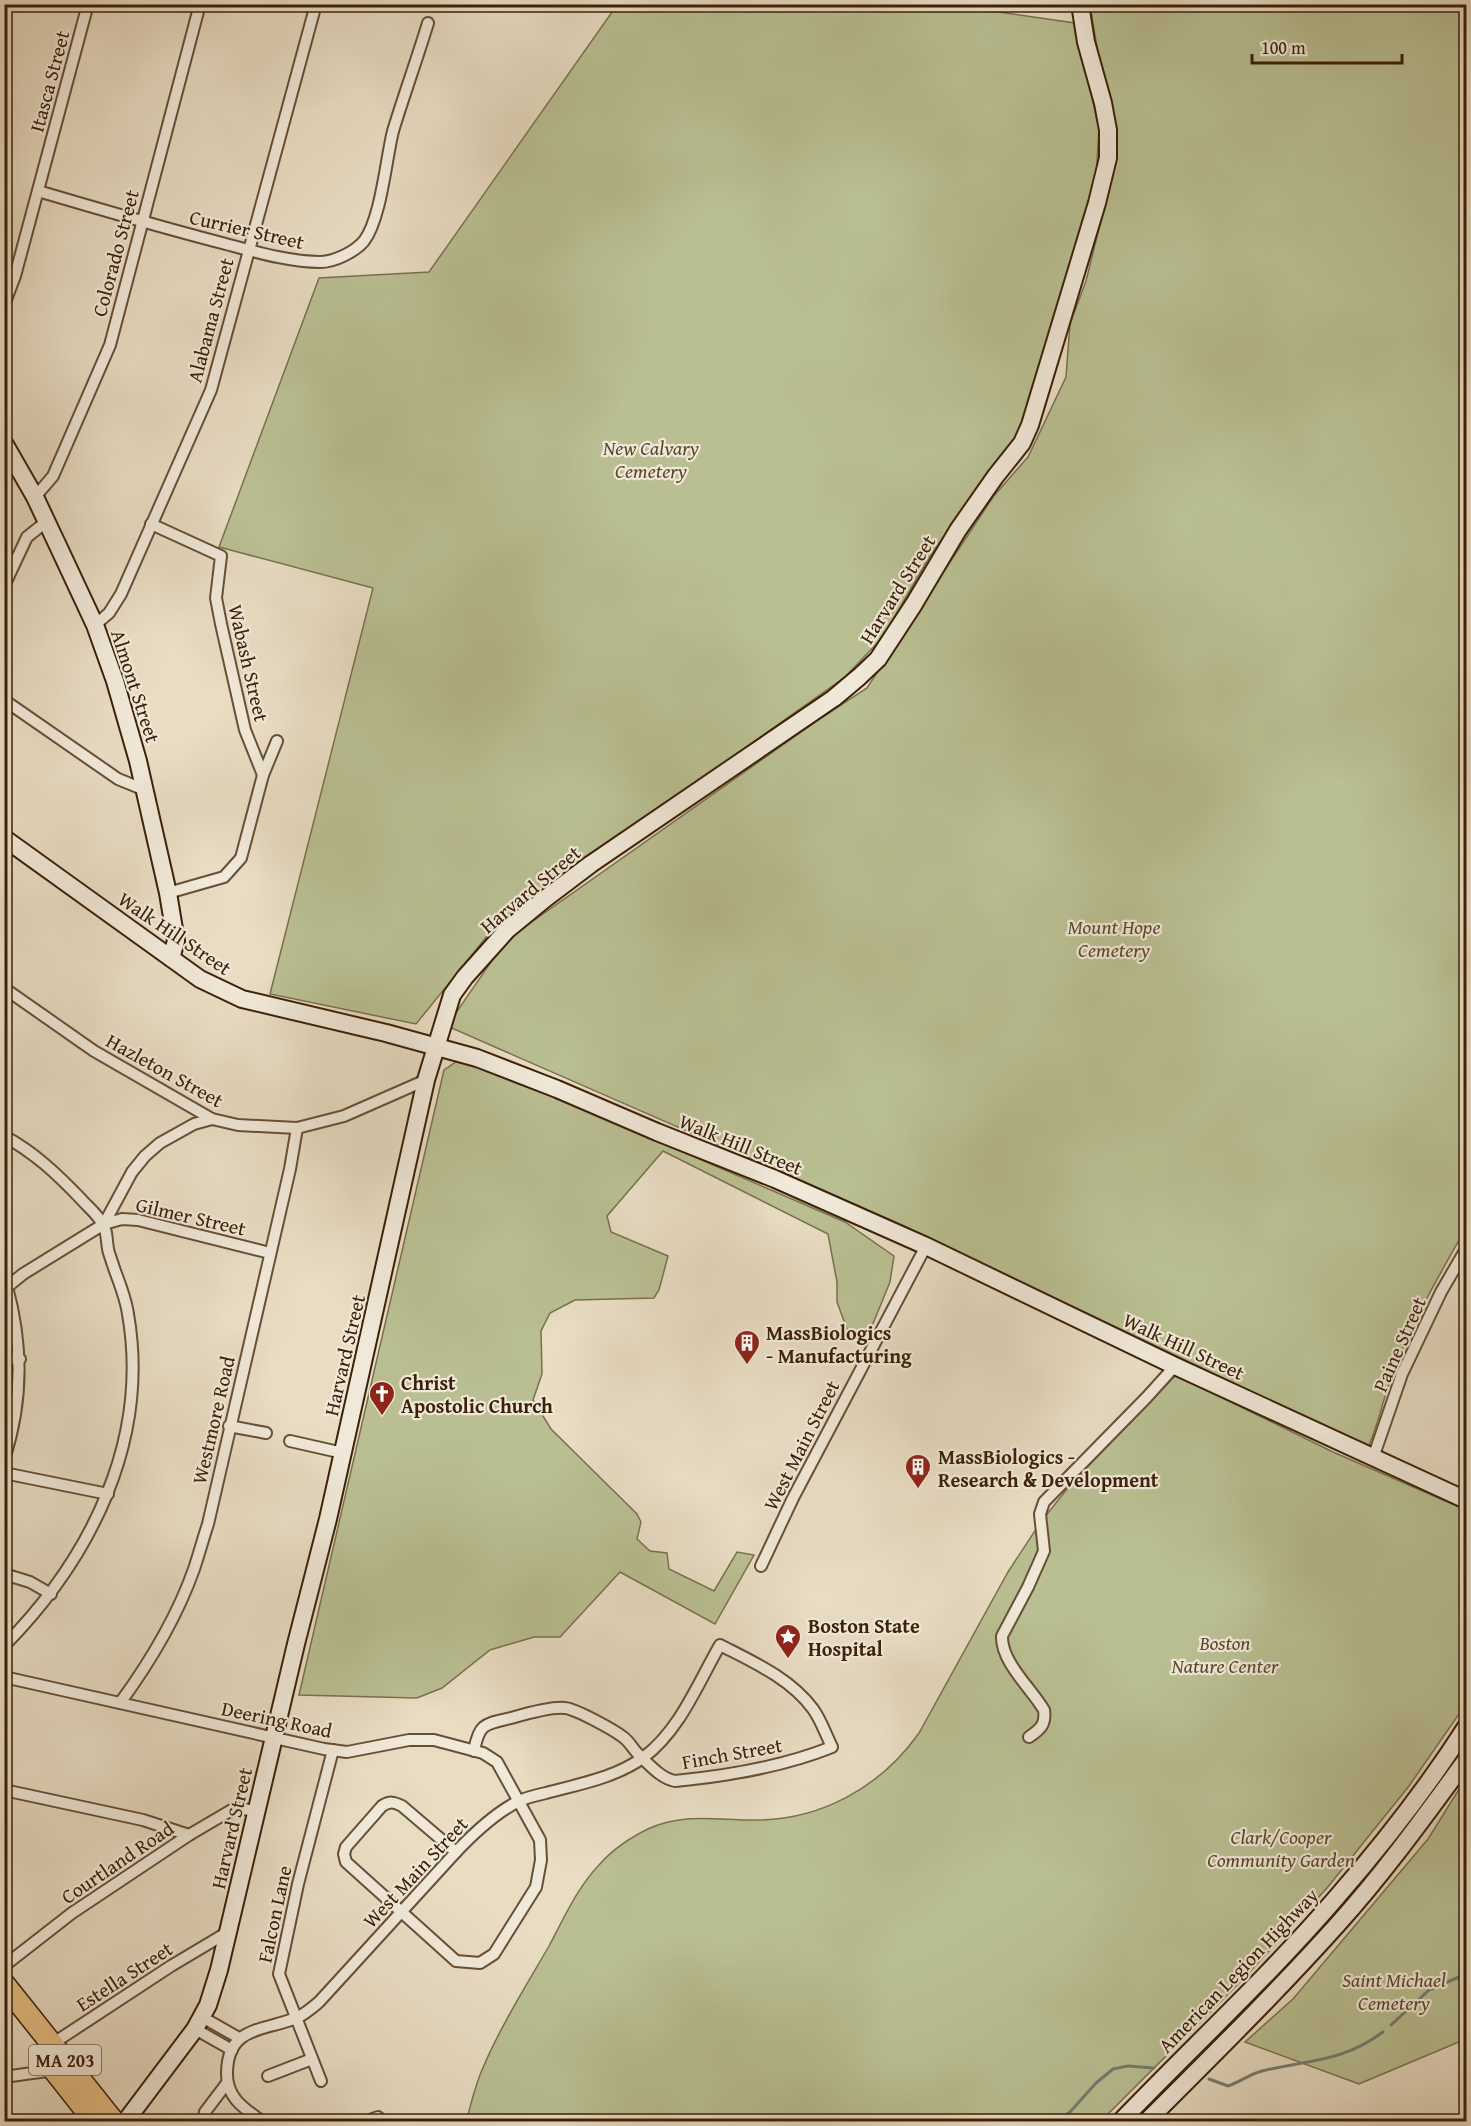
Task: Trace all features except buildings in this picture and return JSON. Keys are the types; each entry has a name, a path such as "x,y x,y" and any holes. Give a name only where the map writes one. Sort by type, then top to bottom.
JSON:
{"highway":[{"name":"MA 203","path":"4,1984 46,2048 54,2070 95,2121"},
{"name":"MA 203","path":"4,2006 114,2121"}],"main road":[{"name":"Harvard Street","path":"126,2121 199,2023 208,2005 219,1971 343,1453 426,1080 452,995 465,976 507,930 591,864 834,698 878,659 958,530 1022,443 1030,425 1097,203 1108,158 1108,130 1086,42 1080,4"},
{"name":"Almont Street","path":"4,443 34,497 95,625 115,681 145,790 168,893 176,941 171,958"},
{"name":"Walk Hill Street","path":"4,838 200,979 242,999 387,1032 477,1058 557,1089 774,1179 926,1246 1175,1366 1467,1500"},
{"name":"American Legion Highway","path":"1120,2121 1335,1900 1411,1808 1467,1727"},
{"name":"American Legion Highway","path":"1146,2121 1279,1988 1339,1924 1402,1847 1467,1760"}],"street":[{"name":"Itasca Street","path":"4,305 15,276 88,4"},
{"name":"Colorado Street","path":"34,497 53,476 110,345 200,4"},
{"name":"Alabama Street","path":"95,625 109,613 121,594 211,390 316,4"},
{"name":"Currier Street","path":"38,191 142,222 300,261 323,263 338,258 364,241 378,206 393,132 428,23"},
{"path":"4,586 27,537 46,522"},
{"name":"Wabash Street","path":"151,524 221,556 216,598 245,730 263,775"},
{"path":"4,700 118,780 145,790"},
{"path":"168,893 224,877 241,858 263,775 276,741"},
{"name":"Hazleton Street","path":"4,988 94,1051 212,1119 256,1127 297,1128 344,1116 426,1080"},
{"path":"4,1459 12,1436 18,1403 20,1359 17,1330 7,1287 23,1274 104,1224 132,1172 160,1143 194,1124 212,1119"},
{"name":"Westmore Road","path":"120,1704 141,1674 167,1628 194,1570 208,1524 297,1128"},
{"path":"4,1136 21,1145 48,1165 104,1224 109,1252 128,1313 132,1353 131,1404 123,1447 99,1515 75,1559 51,1594 4,1646"},
{"name":"Gilmer Street","path":"104,1224 122,1219 138,1220 270,1253"},
{"name":"West Main Street","path":"761,1566 793,1498 926,1246"},
{"name":"Paine Street","path":"1373,1458 1402,1374 1441,1292 1467,1250"},
{"path":"4,1358 20,1359"},
{"path":"1029,1737 1041,1730 1046,1720 1044,1710 1006,1657 1002,1636 1044,1551 1040,1514 1044,1502 1175,1366"},
{"path":"229,1426 266,1433"},
{"path":"290,1441 343,1453"},
{"path":"4,1473 108,1494"},
{"path":"4,1574 30,1582 51,1594"},
{"name":"West Main Street","path":"239,2038 249,2032 298,2018 319,2002 456,1852 479,1829 519,1801 596,1780 642,1758 673,1728 720,1645 763,1667 791,1685 814,1710 832,1748"},
{"name":"Deering Road","path":"4,1677 333,1750 346,1752 409,1740 434,1740 483,1753 497,1762 519,1801 540,1840 541,1860 536,1887 494,1954 480,1963 456,1961 346,1862 344,1854 346,1847 388,1802 395,1802 402,1806 456,1852"},
{"name":"Finch Street","path":"474,1751 477,1734 483,1727 518,1716 565,1707 623,1737 655,1770 675,1781 718,1776 790,1762 832,1748"},
{"name":"Falcon Lane","path":"321,2081 279,1974 298,1884 333,1750"},
{"path":"4,1790 143,1820 189,1835"},
{"name":"Courtland Road","path":"4,1966 72,1913 189,1835 235,1808 258,1810"},
{"name":"Estella Street","path":"46,2048 171,1966 228,1932"},
{"path":"199,2023 239,2038 227,2059 227,2083 231,2096 262,2121"},
{"path":"199,2023 232,2049"},
{"path":"268,2076 312,2059"},
{"path":"4,2077 54,2070"},
{"path":"203,2121 205,2112 227,2083"},
{"path":"364,2121 378,2117 383,2121"}],"green space":[{"name":"New Calvary Cemetery","path":"942,4 1075,23 1099,128 1096,178 1028,405 1013,446 979,485 927,561 883,637 845,677 496,925 416,1024 270,994 373,588 219,547 319,278 429,272 617,5"},
{"name":"Mount Hope Cemetery","path":"1090,5 1466,5 1466,1228 1406,1341 1368,1447 904,1226 447,1026 506,940 867,688 993,497 1028,457 1066,377 1070,324 1086,281 1111,180 1117,132 1108,87 1099,59"},
{"path":"463,1057 845,1222 894,1256 890,1282 872,1326 858,1339 850,1337 837,1302 837,1282 828,1234 663,1151 607,1216 611,1232 668,1256 659,1290 654,1298 575,1300 550,1313 541,1331 542,1374 533,1400 551,1429 637,1514 641,1522 637,1539 650,1551 667,1553 669,1569 714,1591 737,1552 754,1555 715,1624 620,1572 560,1637 534,1637 490,1650 442,1688 417,1698 299,1695 444,1070"},
{"name":"Boston Nature Center","path":"1176,1375 1333,1452 1466,1510 1466,1704 1409,1786 1327,1888 1245,1977 1101,2121 466,2122 480,2076 505,2022 577,1893 604,1859 636,1835 676,1820 778,1819 825,1807 867,1785 886,1770 919,1733 1008,1572 1040,1523 1071,1484"},
{"name":"Saint Michael Cemetery","path":"1466,1778 1466,2039 1359,2084 1245,2042 1293,1999 1428,1839"}],"waterway":[{"path":"1391,2025 1429,1990 1466,1974"},
{"path":"1209,2079 1228,2086 1262,2071 1339,2055 1368,2042 1383,2032"},
{"path":"1055,2122 1070,2112 1096,2083 1113,2069 1128,2066 1154,2068"}],"place":[{"name":"MassBiologics - Manufacturing","path":"747,1366"},
{"name":"Christ Apostolic Church","path":"382,1417"},
{"name":"MassBiologics - Research & Development","path":"918,1490"},
{"name":"Boston State Hospital","path":"788,1660"}],"park label":[{"name":"Clark/Cooper Community Garden","path":"1281,1848"}]}
